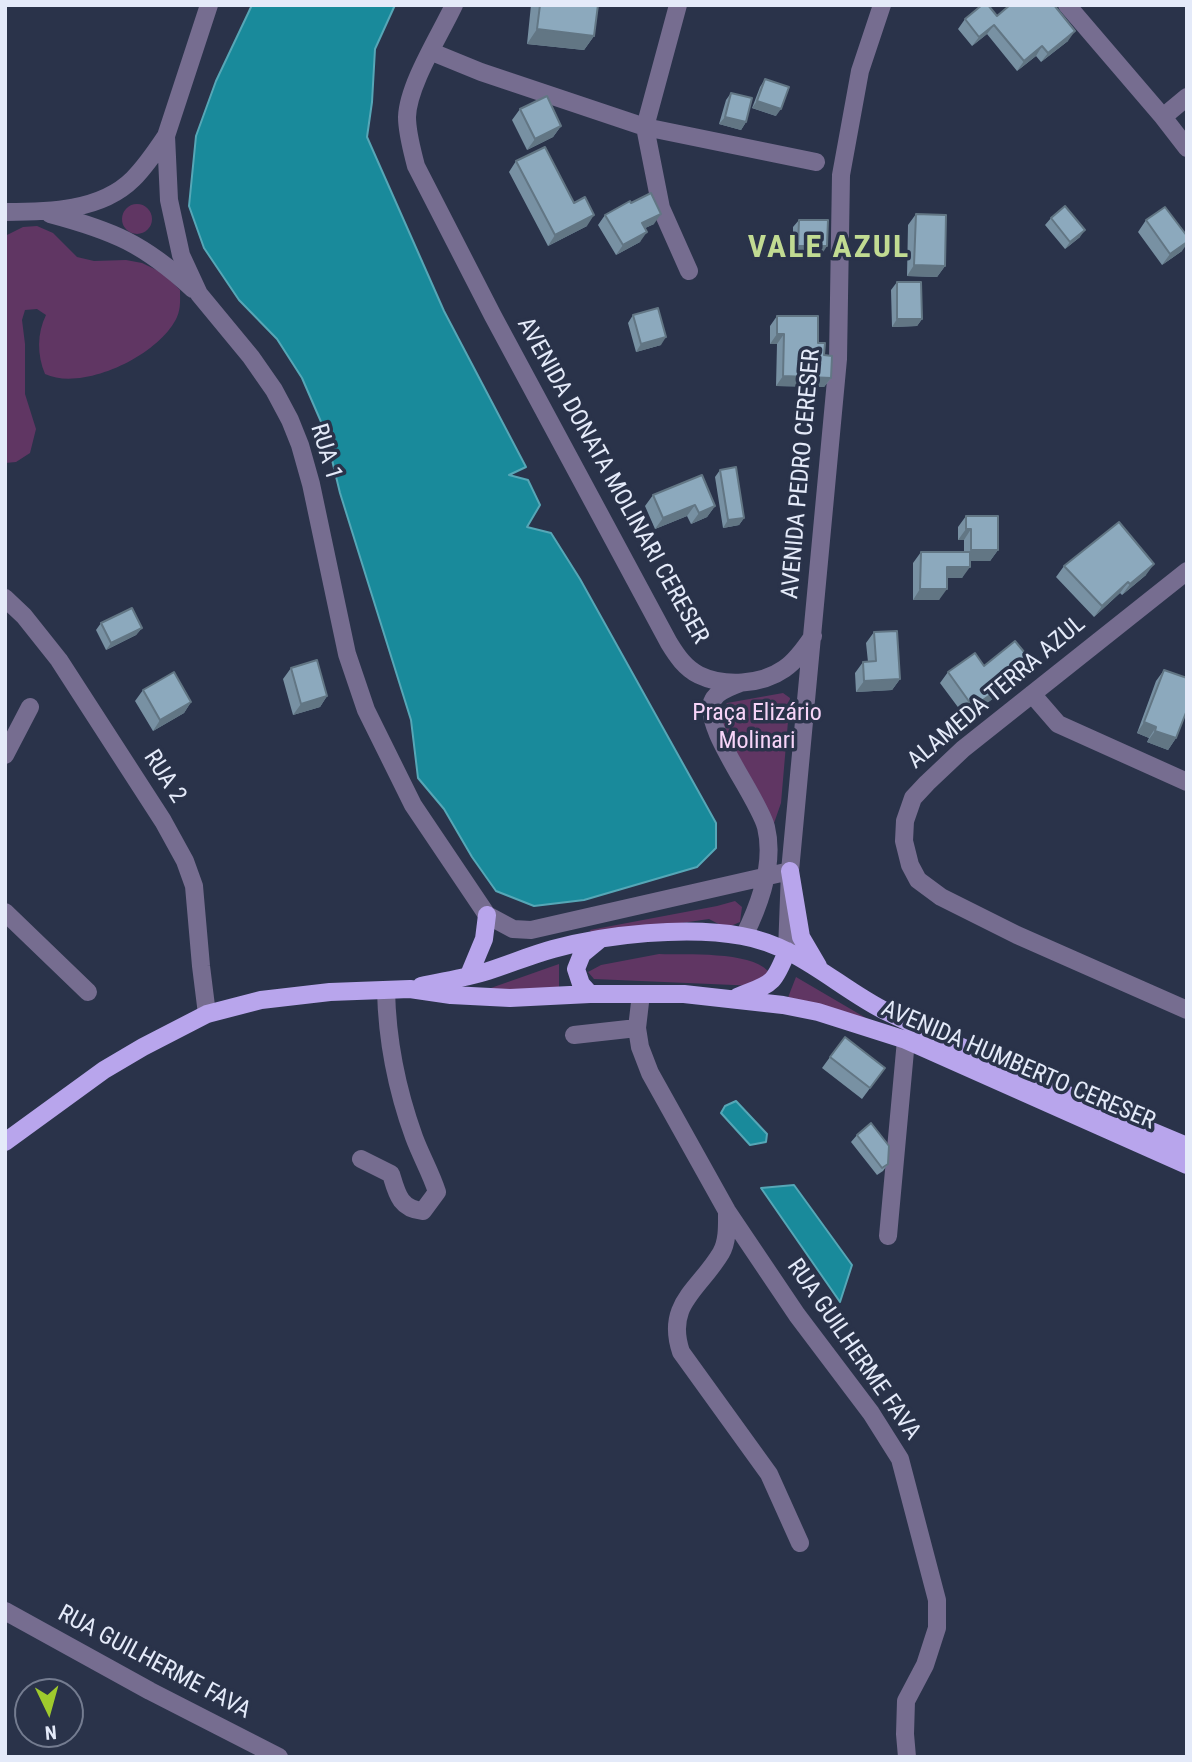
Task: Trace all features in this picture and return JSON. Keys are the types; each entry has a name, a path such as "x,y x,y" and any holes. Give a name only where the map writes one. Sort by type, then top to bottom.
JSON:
{"main road":[{"path":"790,871 801,937 818,967"},
{"path":"469,975 484,939 486,915"},
{"name":"AVENIDA HUMBERTO CERESER","path":"411,989 469,975 552,949 599,940 661,933 744,936 787,951 818,967 884,1010 1088,1105 1187,1146"},
{"path":"590,994 581,984 576,969 582,954 599,940"},
{"path":"734,998 772,983 787,951"},
{"name":"AVENIDA HUMBERTO CERESER","path":"5,1142 104,1070 207,1014 285,996 411,989 451,995 510,998 590,994 734,998 818,1012 906,1040 1187,1165"}],"street":[{"name":"RUA 1","path":"209,5 166,136 168,190 181,255 199,294 275,390 289,420 300,445 311,484 342,633 366,710 413,805 486,915"},
{"name":"AVENIDA DONATA MOLINARI CERESER","path":"454,5 413,90 407,116 416,166 669,643 686,666 697,674 711,680 740,683"},
{"path":"678,5 645,127 661,208 689,271"},
{"name":"AVENIDA PEDRO CERESER","path":"787,951 790,871 838,359 841,175 860,71 882,5"},
{"path":"1067,5 1187,148"},
{"path":"432,52 481,72 645,127 816,162"},
{"path":"1163,117 1187,97"},
{"path":"5,212 43,212 89,203 119,191 146,165 166,136"},
{"path":"43,212 92,225 135,243 164,262 199,294"},
{"name":"ALAMEDA TERRA AZUL","path":"1187,571 963,749 913,798 905,821 904,841 910,864 918,880 941,897 1017,935 1187,1010"},
{"name":"RUA 2","path":"5,598 24,616 60,660 186,861 194,886 207,1014"},
{"path":"744,936 754,916 769,855 760,810 717,733 710,710 712,701 717,694 740,683 769,677 782,671 813,636"},
{"path":"782,671 800,685 807,700"},
{"path":"1032,694 1058,724 1187,782"},
{"path":"5,755 30,707"},
{"path":"486,915 513,929 531,930 790,871"},
{"path":"5,912 89,992"},
{"path":"361,1159 391,1174 398,1197 413,1210 423,1210 437,1192 414,1138 399,1085 388,1035 386,990"},
{"name":"RUA GUILHERME FAVA","path":"640,994 637,1028 640,1047 650,1073 727,1210 797,1315 872,1413 900,1459 937,1600 937,1628 925,1665 906,1701 907,1757"},
{"path":"574,1035 637,1028"},
{"path":"888,1236 906,1040"},
{"path":"727,1210 723,1251 681,1305 676,1321 676,1338 681,1352 769,1474 800,1543"},
{"name":"RUA GUILHERME FAVA","path":"5,1611 150,1691 279,1757"}],"green space":[{"path":"137,204 148,208 152,219 148,230 137,234 126,230 122,219 126,208"},
{"path":"37,226 53,233 77,257 94,261 126,260 142,263 163,273 180,290 180,307 168,331 138,356 99,374 79,378 61,378 45,374 39,344 46,315 37,309 25,310 22,320 25,394 36,429 30,453 16,462 5,463 5,236 23,227"},
{"name":"Praça Elizário Molinari","path":"783,693 790,698 781,803 773,826 754,793 718,715 727,703"},
{"path":"735,901 742,907 740,922 726,928 709,919 593,936 590,930 717,906"},
{"path":"659,954 733,957 747,960 768,971 757,986 594,979 588,972 601,965"},
{"path":"559,964 559,991 471,995"},
{"path":"796,977 883,1028 787,1000"}],"shaded area":[{"path":"252,5 395,5 375,49 367,137 444,311 526,467 509,475 528,480 540,505 527,527 551,533 580,579 716,823 716,848 697,867 584,900 534,906 496,891 444,809 418,778 411,720 340,493 325,431 302,378 277,339 239,300 204,248 189,206 196,136 216,81"},
{"path":"736,1101 767,1134 766,1142 750,1145 721,1113 725,1106"},
{"path":"794,1185 852,1265 840,1302 761,1188"}],"building":[{"path":"540,5 598,5 594,36 537,29"},
{"path":"982,5 988,5 997,16 1010,5 1054,5 1075,31 1048,53 1042,46 1024,61 994,25 979,37 965,19"},
{"path":"765,79 789,87 781,109 757,101"},
{"path":"731,93 752,98 746,122 725,117"},
{"path":"547,96 561,126 535,139 520,109"},
{"path":"545,147 574,203 585,197 594,215 555,235 516,161"},
{"path":"651,193 661,214 642,223 647,232 623,245 605,215"},
{"path":"1065,206 1085,230 1070,242 1051,218"},
{"path":"1165,207 1187,236 1187,242 1170,254 1146,220"},
{"path":"916,214 946,215 945,266 914,265"},
{"path":"799,220 828,220 827,246 798,246"},
{"path":"897,282 921,282 922,319 897,319"},
{"path":"658,308 666,337 641,344 633,315"},
{"path":"777,316 818,316 818,343 825,343 824,355 832,356 831,378 783,376 784,334 777,334"},
{"path":"736,467 744,518 728,520 720,470"},
{"path":"702,475 715,506 699,513 695,505 663,518 653,495"},
{"path":"966,516 998,516 998,550 971,550 971,529 966,529"},
{"path":"1119,522 1154,564 1130,584 1128,582 1102,606 1064,566"},
{"path":"921,552 970,552 970,567 947,567 947,589 920,589"},
{"path":"132,608 142,628 111,643 101,623"},
{"path":"897,631 900,679 864,681 863,662 876,661 874,632"},
{"path":"1015,641 1034,664 973,707 948,672 975,653 984,666"},
{"path":"317,660 327,696 301,704 291,668"},
{"path":"1164,670 1187,678 1187,710 1176,738 1155,731 1156,727 1144,722"},
{"path":"174,672 191,702 160,720 143,690"},
{"path":"845,1037 885,1068 870,1088 830,1057"},
{"path":"871,1123 889,1146 888,1164 882,1168 857,1135"}],"district":[{"name":"VALE AZUL","path":"829,249"}]}
